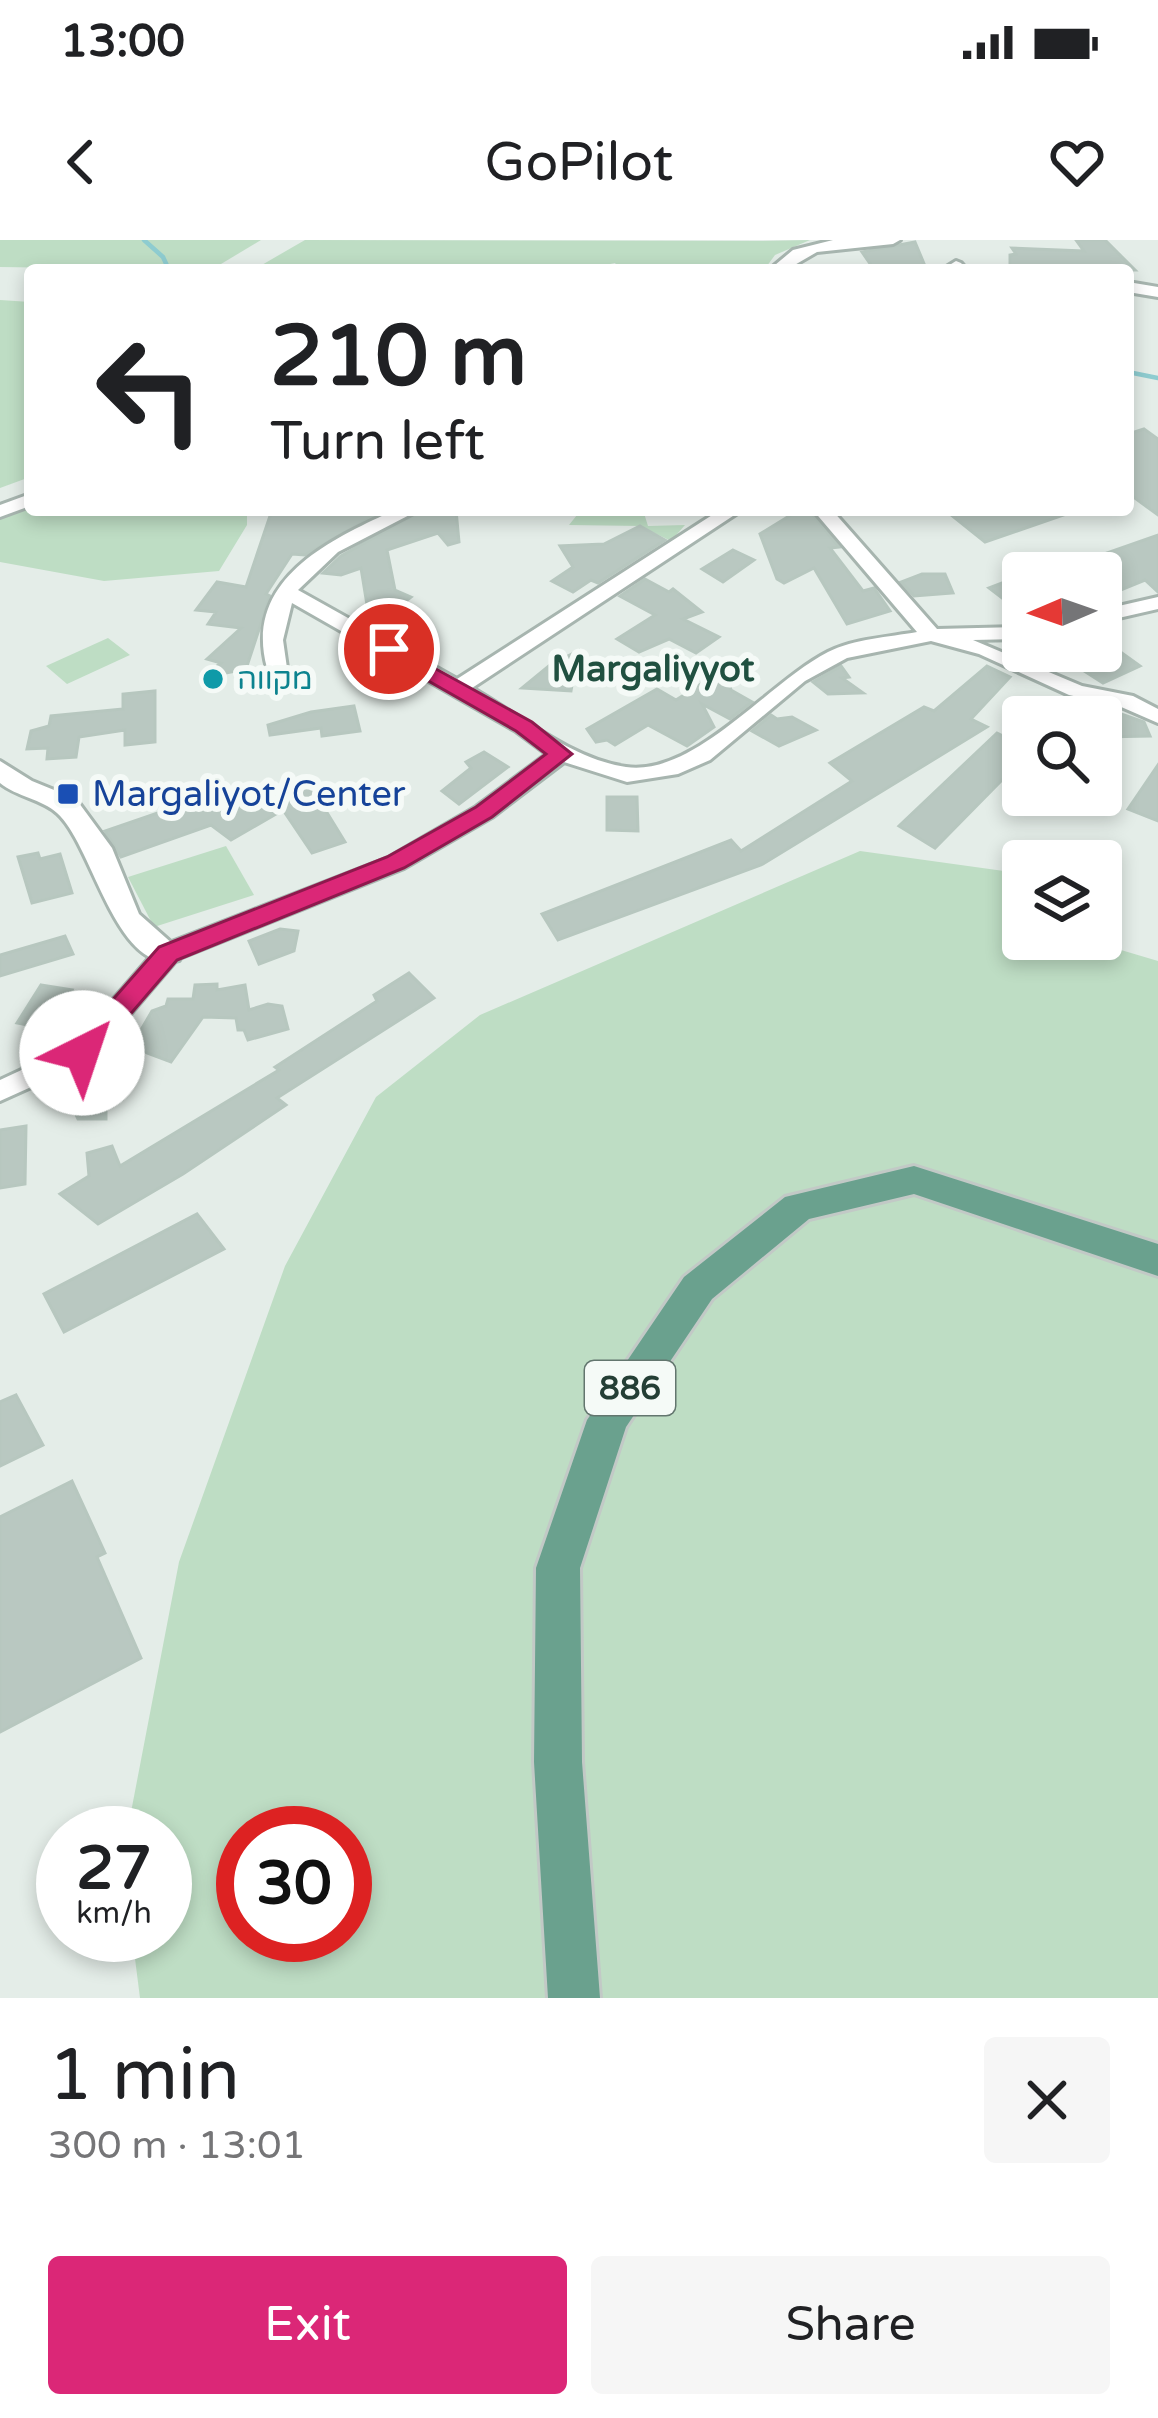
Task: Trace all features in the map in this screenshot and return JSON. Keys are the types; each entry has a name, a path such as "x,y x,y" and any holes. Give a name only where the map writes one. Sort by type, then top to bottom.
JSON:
{"main road":[{"name":"886","path":"574,1998 558,1762 558,1568 608,1420 698,1288 798,1207 914,1180 1158,1260"}],"street":[{"path":"781,264 803,250 893,240"},
{"path":"277,668 269,645 285,590 300,567 398,516"},
{"path":"458,688 724,516"},
{"path":"827,516 931,635 986,650 1076,691 1125,701 1158,716"},
{"path":"285,590 524,726 561,754 627,775 670,770 703,755 798,677 841,653 931,635 1002,633"},
{"path":"1122,611 1158,603"},
{"path":"0,1091 82,1053 168,953 396,862 484,812 561,754"},
{"path":"7,782 67,805 98,848 126,920 168,953"}],"green space":[{"path":"0,240 261,240 221,264 0,267"},
{"path":"305,240 810,240 775,255 768,264 263,264"},
{"path":"0,300 24,302 24,479 0,488"},
{"path":"24,506 24,516 247,516 247,525 219,571 104,581 0,562 0,515"},
{"path":"576,516 645,516 648,526 685,525 671,541 640,526 569,525"},
{"path":"108,638 130,655 67,684 46,666"},
{"path":"226,846 254,895 154,927 128,877"},
{"path":"860,851 1002,871 1002,960 1122,960 1122,950 1158,961 1158,1998 140,1998 135,1962 192,1962 192,1806 132,1806 179,1562 285,1266 376,1097 480,1015"}],"building":[{"path":"1076,240 1105,240 1129,264 1010,264 1010,255 1016,254 1012,248 1084,251"},
{"path":"915,242 924,264 870,264 862,252"},
{"path":"1144,429 1158,439 1158,515 1134,497 1134,432"},
{"path":"270,516 373,516 305,555 292,554 266,594 270,596 246,669 201,678 221,663 207,659 241,628 208,624 216,612 196,610 217,582 246,587"},
{"path":"412,516 457,516 459,542 448,545 438,533 387,550 395,590 411,597 384,618 368,611 361,568 341,575 323,573 341,556"},
{"path":"789,516 814,516 839,547 830,548 863,591 874,588 890,611 847,624 814,568 784,583 777,579 760,534"},
{"path":"952,516 1060,516 985,542"},
{"path":"640,526 665,540 598,583 591,580 573,592 552,581 573,567 560,546 604,544"},
{"path":"1158,535 1158,592 1145,580 1122,589 1122,552 1110,552"},
{"path":"733,550 754,560 723,582 702,569"},
{"path":"922,574 945,574 953,593 914,596 901,582"},
{"path":"645,579 669,592 673,589 702,612 683,619 719,637 696,653 669,639 639,652 617,639 655,615 620,596"},
{"path":"1002,583 1002,598 989,588"},
{"path":"578,651 571,691 522,688 550,665"},
{"path":"1122,653 1140,666 1103,683 1086,672 1122,672"},
{"path":"841,666 849,677 842,678 863,693 828,694 813,682"},
{"path":"987,666 1010,677 971,719 987,727 761,865 558,940 542,914 731,840 741,851 852,781 830,763 924,707 934,711"},
{"path":"726,668 731,690 752,702 730,719 702,704 714,727 687,746 648,725 615,745 607,740 596,742 587,729 657,689 676,700"},
{"path":"155,691 155,742 125,745 125,730 79,737 76,757 47,759 48,748 27,749 31,731 49,726 51,716 123,709 123,694"},
{"path":"354,706 360,731 322,736 321,728 270,735 268,725"},
{"path":"1122,714 1144,722 1150,736 1122,737"},
{"path":"771,715 792,717 816,730 779,746 752,731"},
{"path":"997,733 1002,736 1002,780 935,848 899,826"},
{"path":"484,752 508,767 459,804 442,791 471,768 466,762"},
{"path":"1158,765 1158,821 1128,809"},
{"path":"310,785 345,842 312,853 283,810 231,840 211,825 121,857 105,831 210,795 249,793 248,805"},
{"path":"607,797 637,797 638,831 607,830"},
{"path":"38,853 40,859 60,854 72,893 32,903 18,857"},
{"path":"280,929 298,931 294,951 259,964 249,941"},
{"path":"65,936 73,954 0,976 0,955"},
{"path":"409,973 434,998 277,1098 286,1105 183,1174 98,1224 60,1194 89,1176 87,1153 112,1146 120,1166 279,1070 275,1067 377,1001 374,995"},
{"path":"217,984 217,990 245,985 249,1010 268,1004 282,1006 288,1029 248,1040 244,1030 238,1030 236,1018 203,1017 171,1062 131,1047 152,1011 166,1006 168,999 193,999 195,985"},
{"path":"41,985 72,990 49,1029 17,1023"},
{"path":"107,1063 121,1090 106,1103 106,1119 78,1119 60,1081"},
{"path":"26,1126 25,1184 0,1188 0,1130"},
{"path":"197,1214 224,1249 64,1332 44,1294"},
{"path":"16,1395 43,1445 0,1466 0,1402"},
{"path":"72,1481 105,1553 97,1557 141,1658 0,1732 0,1517"}],"waterway":[{"path":"144,240 166,264"},
{"path":"1134,373 1158,378"}],"place":[{"name":"מקווה","path":"213,679"},
{"name":"Margaliyot/Center","path":"68,794"}],"district":[{"name":"Margaliyyot","path":"653,669"}],"route":[{"path":"82,1053 168,953 396,862 484,812 561,754 524,726 389,649"}]}
